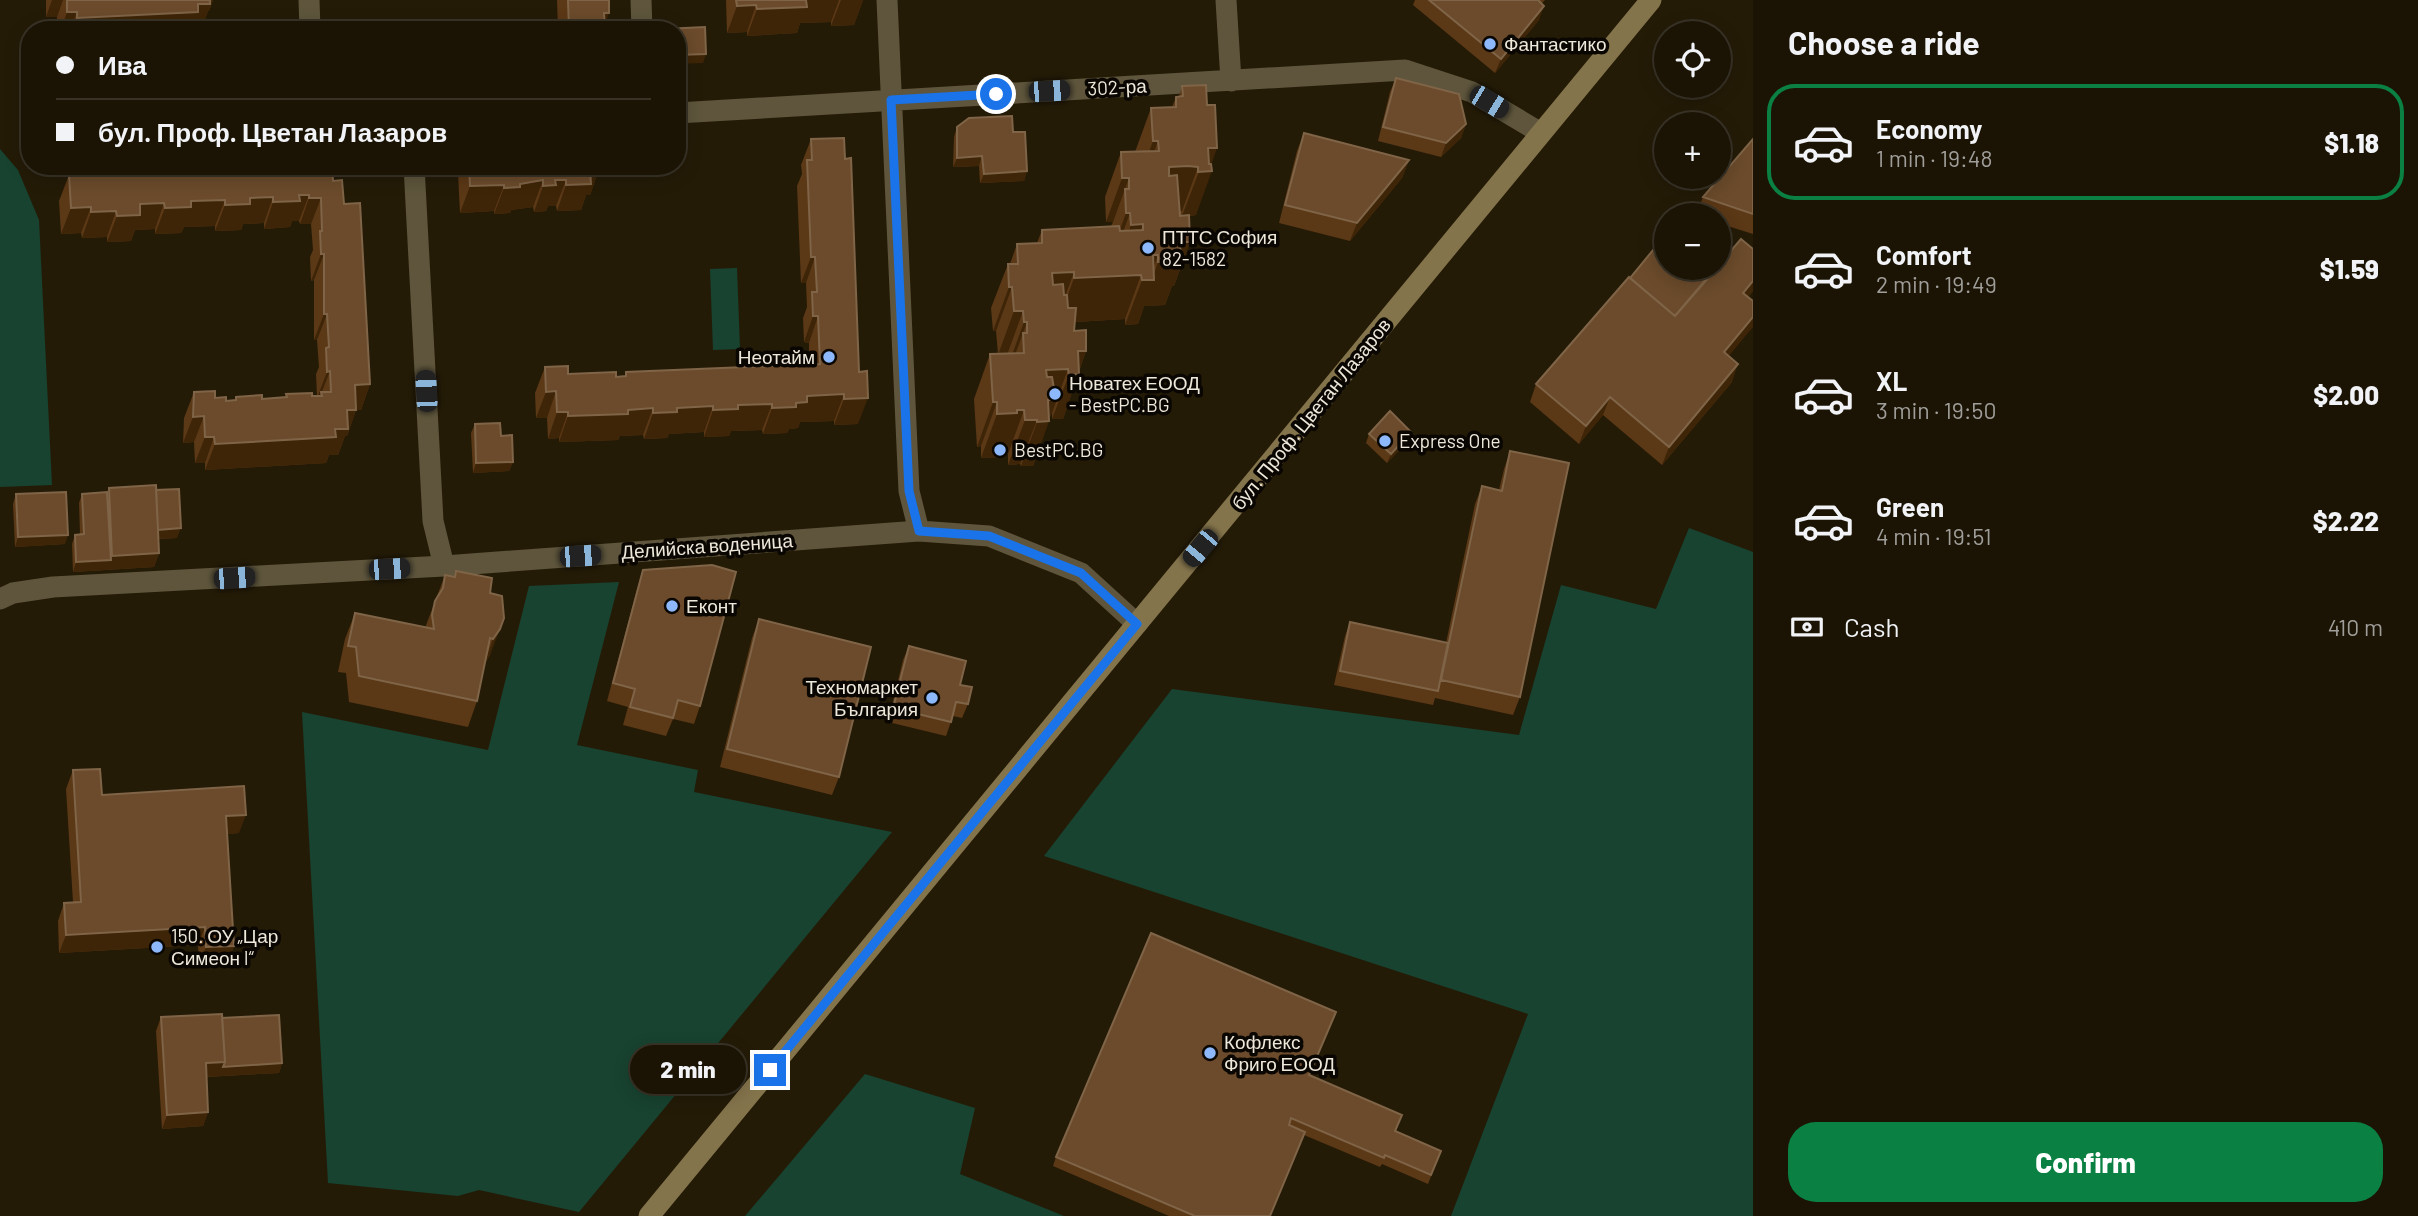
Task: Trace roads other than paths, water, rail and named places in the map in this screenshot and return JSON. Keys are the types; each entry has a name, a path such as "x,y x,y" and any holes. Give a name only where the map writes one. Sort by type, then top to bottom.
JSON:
{"main road":[{"name":"бул. Проф. Цветан Лазаров","path":"649,1216 1651,0"}],"street":[{"path":"309,0 310,21"},
{"path":"641,0 642,21"},
{"path":"887,0 909,491 919,531"},
{"path":"1226,0 1231,81"},
{"name":"302-ра","path":"686,112 1405,70 1472,92 1541,134"},
{"path":"414,175 433,521 444,566"},
{"name":"Делийска воденица","path":"0,598 13,593 53,587 444,566 919,531 989,536 1081,573 1137,624"}],"place":[{"name":"Фантастико","path":"1490,44"},
{"name":"ПТТС София 82-1582","path":"1148,248"},
{"name":"Неотайм","path":"829,357"},
{"name":"Новатех ЕООД - BestPC.BG","path":"1055,394"},
{"name":"Express One","path":"1385,441"},
{"name":"BestPC.BG","path":"1000,450"},
{"name":"Еконт","path":"672,606"},
{"name":"Техномаркет България","path":"932,698"},
{"name":"150. ОУ „Цар Симеон I“","path":"157,947"},
{"name":"Кофлекс Фриго ЕООД","path":"1210,1053"}]}
